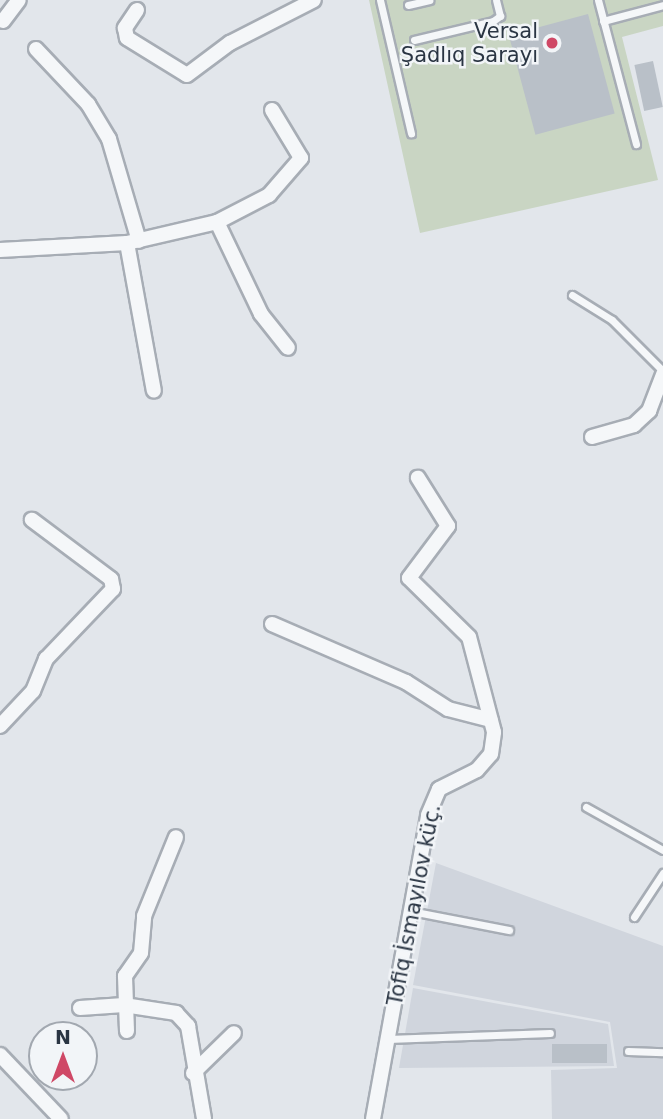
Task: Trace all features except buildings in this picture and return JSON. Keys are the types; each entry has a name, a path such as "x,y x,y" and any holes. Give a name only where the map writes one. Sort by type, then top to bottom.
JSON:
{"street":[{"path":"3,21 19,0"},
{"path":"137,10 125,28 127,38 187,75 230,43 314,0"},
{"path":"36,49 88,104 109,139 133,242 154,391"},
{"path":"0,250 133,242 217,222 269,195 301,158 272,110"},
{"path":"217,222 261,314 288,348"},
{"path":"592,437 634,425 649,411 663,373"},
{"name":"Tofiq İsmayılov küç.","path":"373,1119 428,814 439,789 477,770 491,754 491,720 469,637 409,578 448,526 418,478"},
{"path":"0,726 33,691 46,659 113,589 111,579 32,520"},
{"path":"272,624 407,682 448,709 491,720"},
{"path":"127,1031 125,976 141,953 144,916 176,837"},
{"path":"80,1008 124,1005 176,1013 188,1026 193,1073 204,1119"},
{"path":"193,1073 234,1033"},
{"path":"0,1055 61,1119"}],"lane":[{"path":"380,0 411,134"},
{"path":"408,5 429,0"},
{"path":"414,40 494,21 500,16 496,0"},
{"path":"598,0 636,144"},
{"path":"603,21 663,5"},
{"path":"572,295 612,320 663,373"},
{"path":"586,807 663,850"},
{"path":"634,917 663,873"},
{"path":"411,911 509,930"},
{"path":"388,1039 550,1033"},
{"path":"628,1051 663,1052"}],"shaded area":[{"path":"436,863 663,946 663,1119 552,1119 551,1070 617,1068 610,1022 413,985"},
{"path":"413,988 608,1024 614,1066 399,1068"}],"green space":[{"path":"369,0 663,0 663,26 622,37 658,180 420,233"}],"place":[{"name":"Versal Şadlıq Sarayı","path":"552,43"}]}
